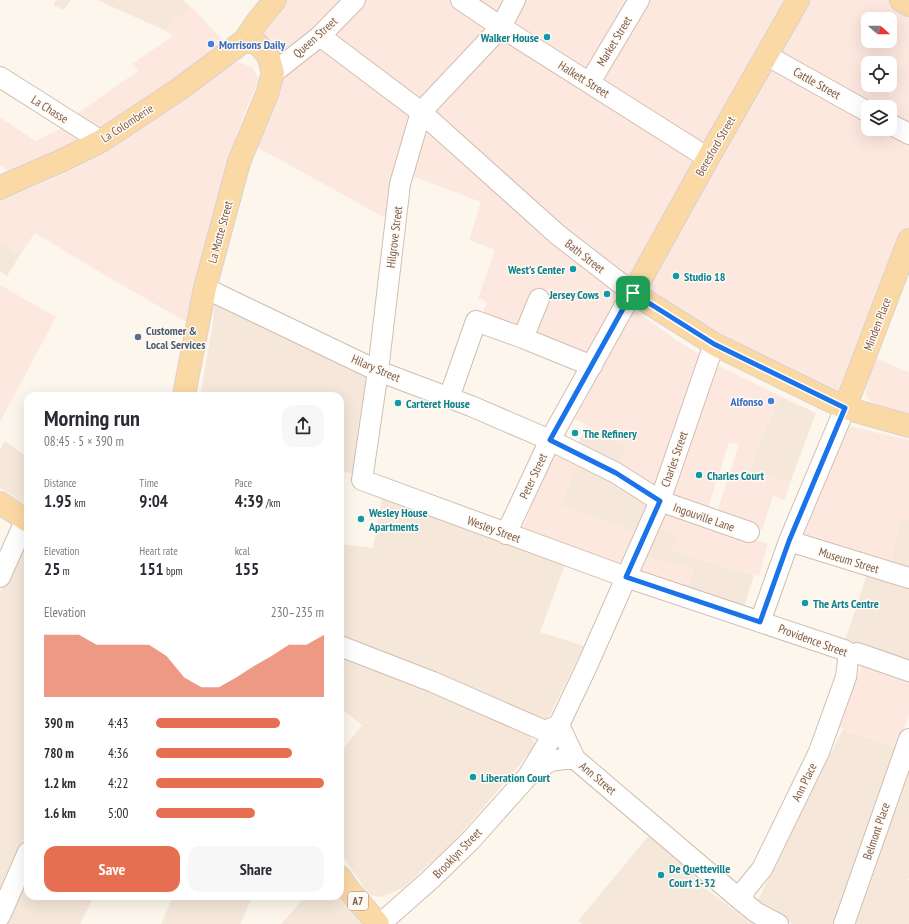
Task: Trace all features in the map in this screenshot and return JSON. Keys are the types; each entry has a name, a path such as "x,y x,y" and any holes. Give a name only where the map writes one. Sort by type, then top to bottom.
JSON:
{"main road":[{"path":"273,73 268,55 257,43 244,42 257,22 275,0"},
{"name":"Beresford Street","path":"633,293 798,0"},
{"path":"901,0 909,5"},
{"name":"La Colomberie","path":"3,182 61,161 100,141 178,90 244,42"},
{"name":"La Motte Street","path":"185,392 206,288 239,162 267,94 273,73"},
{"name":"Minden Place","path":"845,408 909,240"},
{"name":"Bath Street","path":"633,293 714,344 845,408 909,426"},
{"path":"0,503 24,518"},
{"name":"A7","path":"344,883 379,924"}],"street":[{"name":"Queen Street","path":"273,73 320,36 355,0"},
{"name":"Halkett Street","path":"461,0 708,158"},
{"name":"Hilgrove Street","path":"362,480 378,371 400,184 421,112 501,27 515,0"},
{"name":"Market Street","path":"590,82 639,0"},
{"name":"Bath Street","path":"320,36 421,112 558,236 633,293"},
{"name":"Cattle Street","path":"766,55 861,108"},
{"name":"La Chasse","path":"0,77 100,141"},
{"path":"897,128 909,134"},
{"name":"Hilary Street","path":"206,288 378,371 449,398 550,440"},
{"name":"Peter Street","path":"506,534 550,440 633,293"},
{"path":"523,338 539,299"},
{"path":"449,398 476,321 592,366"},
{"name":"Charles Street","path":"559,725 587,666 660,501 714,344"},
{"path":"760,622 789,541 845,408"},
{"name":"Ingouville Lane","path":"550,440 616,473 660,501 749,532"},
{"name":"Wesley Street","path":"362,480 626,577"},
{"path":"0,577 24,526"},
{"name":"Museum Street","path":"789,541 909,578"},
{"name":"Providence Street","path":"626,577 844,650 851,655 857,653 909,671"},
{"path":"344,648 432,682 545,731 559,725"},
{"name":"Ann Place","path":"743,902 744,891 762,869 819,752 846,677 848,660 851,655"},
{"name":"Ann Street","path":"559,725 575,759 743,902 757,913 778,924"},
{"name":"Brooklyn Street","path":"379,924 431,880 471,840 528,776 559,725"},
{"name":"Belmont Place","path":"844,924 909,739"},
{"name":"Brooklyn Street","path":"528,776 550,761 575,759"},
{"path":"0,916 24,861"}],"shaded area":[{"path":"56,0 71,0 64,10 53,5"},
{"path":"97,0 183,0 192,8 164,30"},
{"path":"283,0 909,0 909,238 843,403 643,293 595,371 481,317 487,302 478,298 495,250 469,240 481,202 412,176 387,219 255,146 282,79 282,48 263,32"},
{"path":"192,8 225,42 102,132 74,116 138,71 132,64 173,36 164,30"},
{"path":"238,62 252,67 259,78 238,130 211,223 188,323 35,233 20,255 0,242 0,200 55,178 81,165"},
{"path":"0,117 35,141 68,125 83,146 16,176 0,165"},
{"path":"0,242 20,255 7,276 0,271"},
{"path":"0,285 56,317 0,422"},
{"path":"224,302 371,377 355,474 344,472 344,392 201,392 213,322 214,304"},
{"path":"634,309 676,340 703,356 655,487 618,467 627,446 575,419"},
{"path":"875,358 909,372 909,416 880,408 867,398 866,390"},
{"path":"715,364 780,396 756,450 750,470 790,483 785,500 773,496 762,530 716,515 739,444 729,443 707,511 671,499"},
{"path":"780,396 816,413 790,483 750,470 756,450"},
{"path":"844,425 909,440 909,520 900,519 890,567 802,536"},
{"path":"587,426 627,446 618,467 576,447"},
{"path":"5,441 24,455 24,503 0,488 0,450"},
{"path":"556,453 578,463 560,505 636,533 621,567 522,531 535,496"},
{"path":"578,463 608,475 649,506 636,533 560,505"},
{"path":"382,496 566,562 540,632 584,646 548,718 539,722 344,638 344,544 373,548"},
{"path":"663,511 684,519 768,544 759,576 672,551 678,535 656,529"},
{"path":"900,519 909,520 909,573 890,567"},
{"path":"656,529 678,535 672,551 754,575 744,607 687,589 693,570 645,556"},
{"path":"24,542 24,839 0,892 0,592"},
{"path":"645,556 693,569 687,589 638,572"},
{"path":"867,574 909,587 909,663 845,641"},
{"name":"Liberation Court","path":"344,656 527,732 536,745 472,821 447,848 403,888 382,897 369,895 344,858 344,748 362,725 344,711"},
{"path":"862,664 909,677 909,714 898,748 839,727"},
{"path":"843,729 898,748 836,924 793,924 755,906"},
{"path":"909,764 909,924 853,924"},
{"path":"650,834 708,890 752,924 582,924 578,921"},
{"path":"24,888 24,900 92,900 80,924 7,924"},
{"path":"171,900 251,900 240,924 161,924"},
{"path":"302,900 343,900 364,924 281,924"}],"place":[{"name":"Walker House","path":"547,37"},
{"name":"Morrisons Daily","path":"211,44"},
{"name":"West's Center","path":"573,269"},
{"name":"Studio 18","path":"676,276"},
{"name":"Jersey Cows","path":"607,294"},
{"name":"Customer & Local Services","path":"138,337"},
{"name":"Alfonso","path":"771,401"},
{"name":"Carteret House","path":"398,403"},
{"name":"The Refinery","path":"575,433"},
{"name":"Charles Court","path":"699,475"},
{"name":"Wesley House Apartments","path":"361,519"},
{"name":"The Arts Centre","path":"805,603"},
{"name":"Liberation Court","path":"473,777"},
{"name":"De Quetteville Court 1-32","path":"661,875"}],"route":[{"path":"633,293 714,344 845,408 789,541 760,622 626,577 660,501 616,473 550,440 633,293"}]}
